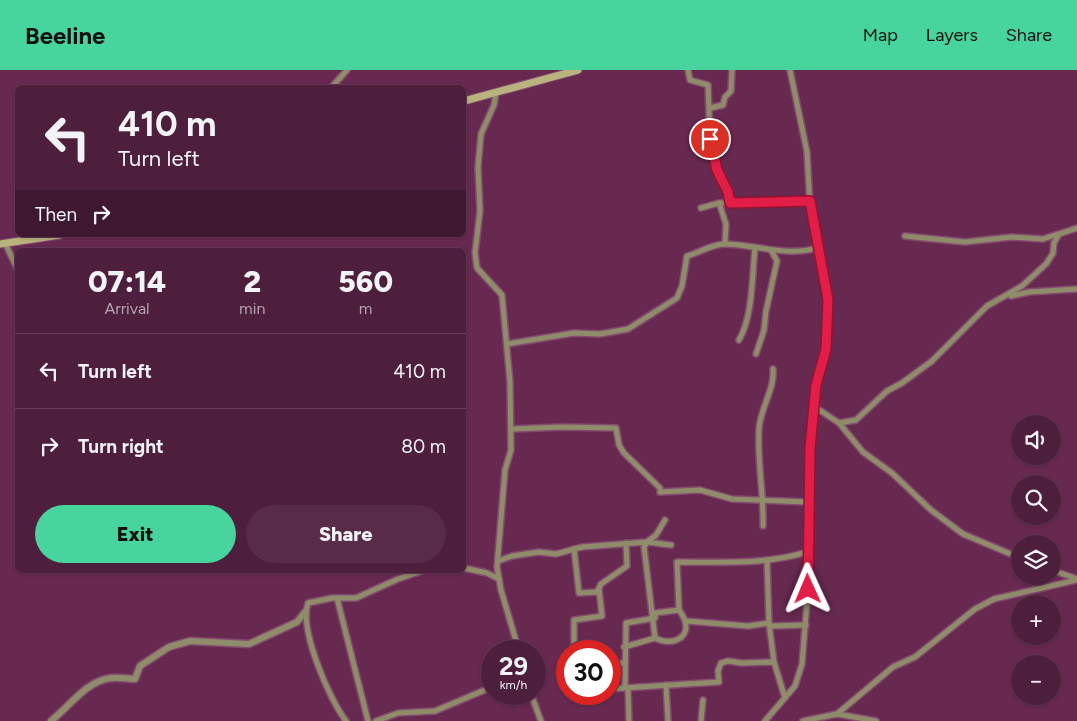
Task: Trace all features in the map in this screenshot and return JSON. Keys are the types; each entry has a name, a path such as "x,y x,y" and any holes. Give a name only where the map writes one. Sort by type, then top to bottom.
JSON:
{"main road":[{"path":"466,100 578,70"},
{"path":"2,243 46,237"}],"street":[{"path":"334,85 344,76 347,70"},
{"path":"688,70 690,80 708,85 710,139 717,170 728,192 730,203"},
{"path":"710,108 724,105 724,96 731,91 732,70"},
{"path":"766,721 795,686 802,664 806,626 810,448 816,407 816,385 826,349 828,328 828,300 810,201 807,152 790,70"},
{"path":"496,93 494,105 481,134 478,167 480,211 475,253 477,268 502,295 507,344 511,450 505,470 498,561 499,579 516,640"},
{"path":"701,208 719,203 810,201"},
{"path":"719,203 726,224 725,244"},
{"path":"905,236 965,242 1012,237 1043,239 1077,228"},
{"path":"839,423 850,422 862,415 887,391 902,383 932,361 987,306 1008,296 1022,286 1046,264 1053,253 1054,243 1059,234"},
{"path":"2,243 15,265"},
{"path":"507,344 564,334 600,334 628,329 677,298 682,286 687,256 725,244 771,250 812,249 818,247"},
{"path":"739,340 744,330 748,313 755,248"},
{"path":"756,354 764,330 766,311 777,261 771,250"},
{"path":"1008,296 1029,292 1077,289"},
{"path":"763,526 764,502 759,465 759,427 773,369"},
{"path":"816,407 839,423 863,452 892,473 931,510 964,534 1011,554"},
{"path":"511,429 562,427 616,428 619,445 624,453 660,490 700,490 732,499 764,502 809,502"},
{"path":"655,638 644,547 656,535 665,520"},
{"path":"498,561 539,552 556,554 626,543 647,542 671,545"},
{"path":"574,550 579,593 597,592 599,588 627,566 626,543"},
{"path":"624,647 655,638 661,641 682,637 686,634 686,621 679,610 677,562 748,563 785,559 807,552"},
{"path":"767,561 774,662 786,698"},
{"path":"466,568 487,573 499,579"},
{"path":"51,721 69,707 81,692 96,683 112,678 135,679 140,666 169,647 190,642 249,644 297,622 305,612 308,603 337,598 356,598 416,573"},
{"path":"1061,573 1077,579"},
{"path":"837,714 893,667 915,658 975,609 994,599 1077,579"},
{"path":"574,640 574,620 602,616 599,588"},
{"path":"337,598 368,721"},
{"path":"629,721 624,663 626,623 653,618 656,613 679,610"},
{"path":"305,612 314,658 340,713 346,721"},
{"path":"686,621 748,626 770,624 806,626"},
{"path":"621,688 720,682 718,671 721,663 728,661 742,663 774,662"},
{"path":"666,685 668,721"},
{"path":"376,721 398,714 435,711 481,692"},
{"path":"701,721 703,700"},
{"path":"535,705 541,721"},
{"path":"803,721 837,714 876,721"}],"route":[{"path":"710,139 717,170 728,192 730,203 810,201 828,300 828,328 826,349 816,385 816,407 810,448 807,540 808,589"}]}
